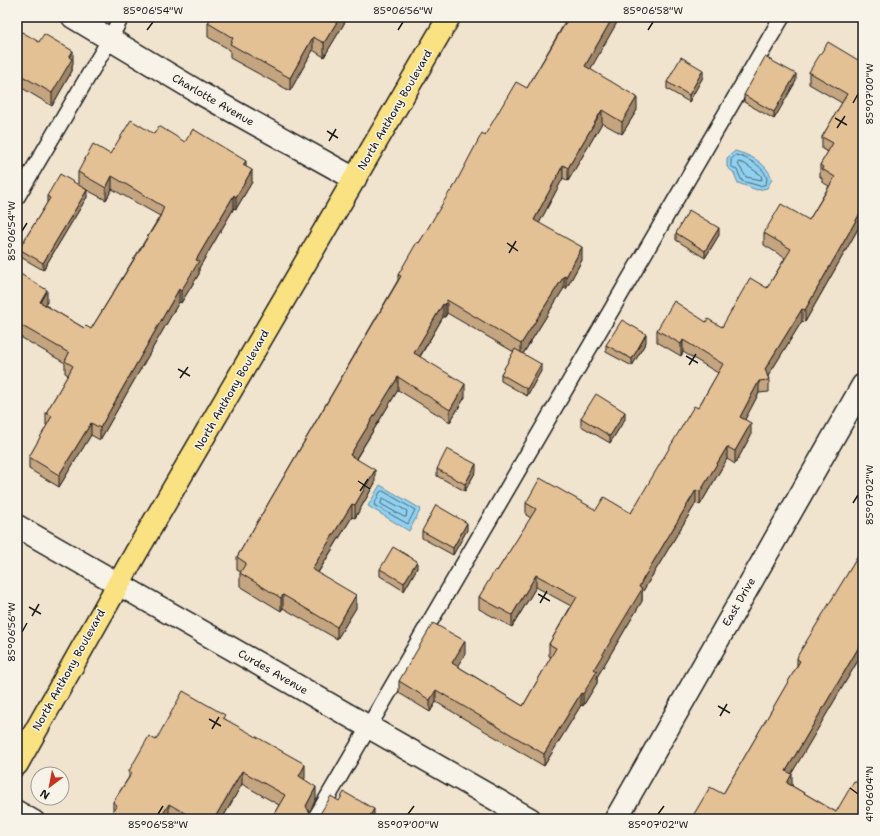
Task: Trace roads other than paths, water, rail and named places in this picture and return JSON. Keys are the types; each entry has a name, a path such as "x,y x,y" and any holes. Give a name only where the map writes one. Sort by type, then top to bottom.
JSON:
{"main road":[{"name":"North Anthony Boulevard","path":"17,764 119,583 449,17"}],"street":[{"name":"Charlotte Avenue","path":"73,17 200,93 355,179"},
{"name":"East Drive","path":"616,819 863,385"},
{"name":"Curdes Avenue","path":"17,526 530,819"}],"lane":[{"path":"17,197 110,39 121,17"},
{"path":"315,819 782,17"},
{"path":"17,808 36,819"}],"water":[{"path":"735,151 752,157 766,168 772,179 767,188 757,190 738,183 734,173 727,167 727,158"},
{"path":"380,485 421,509 409,531 368,506"}]}
